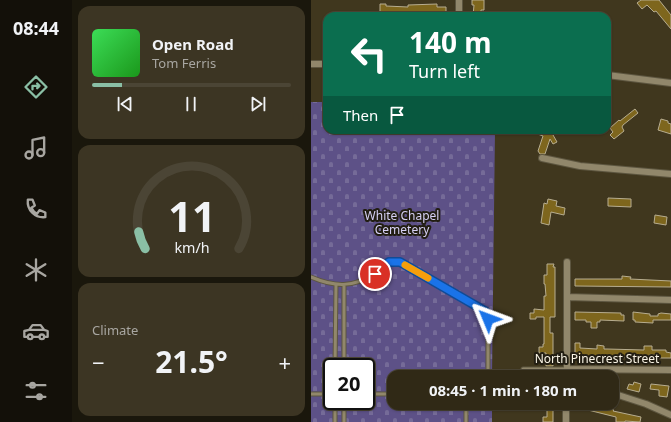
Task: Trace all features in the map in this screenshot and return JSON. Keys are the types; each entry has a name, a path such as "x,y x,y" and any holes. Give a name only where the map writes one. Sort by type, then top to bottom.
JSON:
{"street":[{"path":"459,0 459,12"},
{"path":"311,64 323,64"},
{"path":"611,76 671,83"},
{"path":"541,158 580,166 671,174"},
{"path":"567,262 567,369"},
{"path":"567,297 671,300"},
{"name":"North Pinecrest Street","path":"567,369 671,370"},
{"path":"619,395 646,404 671,415"},
{"path":"566,410 566,422"}],"lane":[{"path":"311,277 336,285 344,285 359,281 375,274 389,262 400,262 485,311 488,319 488,370"},
{"path":"335,358 336,285"},
{"path":"344,285 344,358"},
{"name":"North Pinecrest Street","path":"523,369 567,369"},
{"path":"311,394 323,394"},
{"path":"375,394 387,394"},
{"path":"335,410 335,422"},
{"path":"344,410 344,422"},
{"path":"466,410 466,422"}],"green space":[{"name":"White Chapel Cemetery","path":"311,102 323,102 323,134 495,134 492,370 387,370 387,410 492,410 492,422 311,422"}],"building":[{"path":"472,0 484,0 484,10 481,10 481,12 473,12 474,5 472,5"},
{"path":"641,0 659,0 671,15 671,29 656,11 654,12 647,5 642,9 637,3"},
{"path":"380,4 386,4 386,6 408,7 408,5 437,4 437,7 446,7 446,12 380,12"},
{"path":"635,109 638,113 623,125 622,127 624,131 614,139 610,135 613,132 611,127 619,120 620,121"},
{"path":"661,119 668,121 668,123 671,124 671,134 658,130"},
{"path":"538,134 555,134 553,135 557,142 553,144 550,139 545,154 540,154 538,151 543,136"},
{"path":"608,198 631,199 631,207 608,206"},
{"path":"548,199 557,201 556,206 565,208 564,215 551,212 549,225 541,223 544,203 547,204"},
{"path":"655,215 667,217 666,225 654,223"},
{"path":"547,264 554,264 553,267 555,267 555,317 550,317 550,333 553,333 553,366 546,366 546,353 539,353 539,347 543,347 544,344 544,317 530,319 530,313 534,313 534,309 544,310 544,296 546,296 544,275 547,275"},
{"path":"622,276 631,277 630,279 671,281 671,287 575,286 575,279 622,279"},
{"path":"575,312 621,313 621,315 624,315 624,321 600,320 600,322 597,322 597,328 591,328 591,322 586,322 586,320 575,320"},
{"path":"633,312 650,314 650,316 658,316 658,314 661,313 671,314 671,320 653,320 653,323 635,322 635,320 633,320"},
{"path":"575,343 580,343 580,348 597,349 597,345 604,346 604,349 644,350 644,346 652,346 652,350 666,350 666,352 671,353 671,358 657,358 657,355 649,355 649,358 575,357"},
{"path":"634,382 641,384 639,392 627,389 629,384 633,385"},
{"path":"651,384 669,386 667,397 659,396 659,390 650,389"},
{"path":"547,410 553,410 553,422 543,422 543,417 547,417"},
{"path":"588,410 614,410 613,411 641,417 640,422 616,422 616,417"}],"slow traffic":[{"path":"405,265 428,278"}],"route":[{"path":"375,274 389,262 400,262 485,311 488,319"}]}
